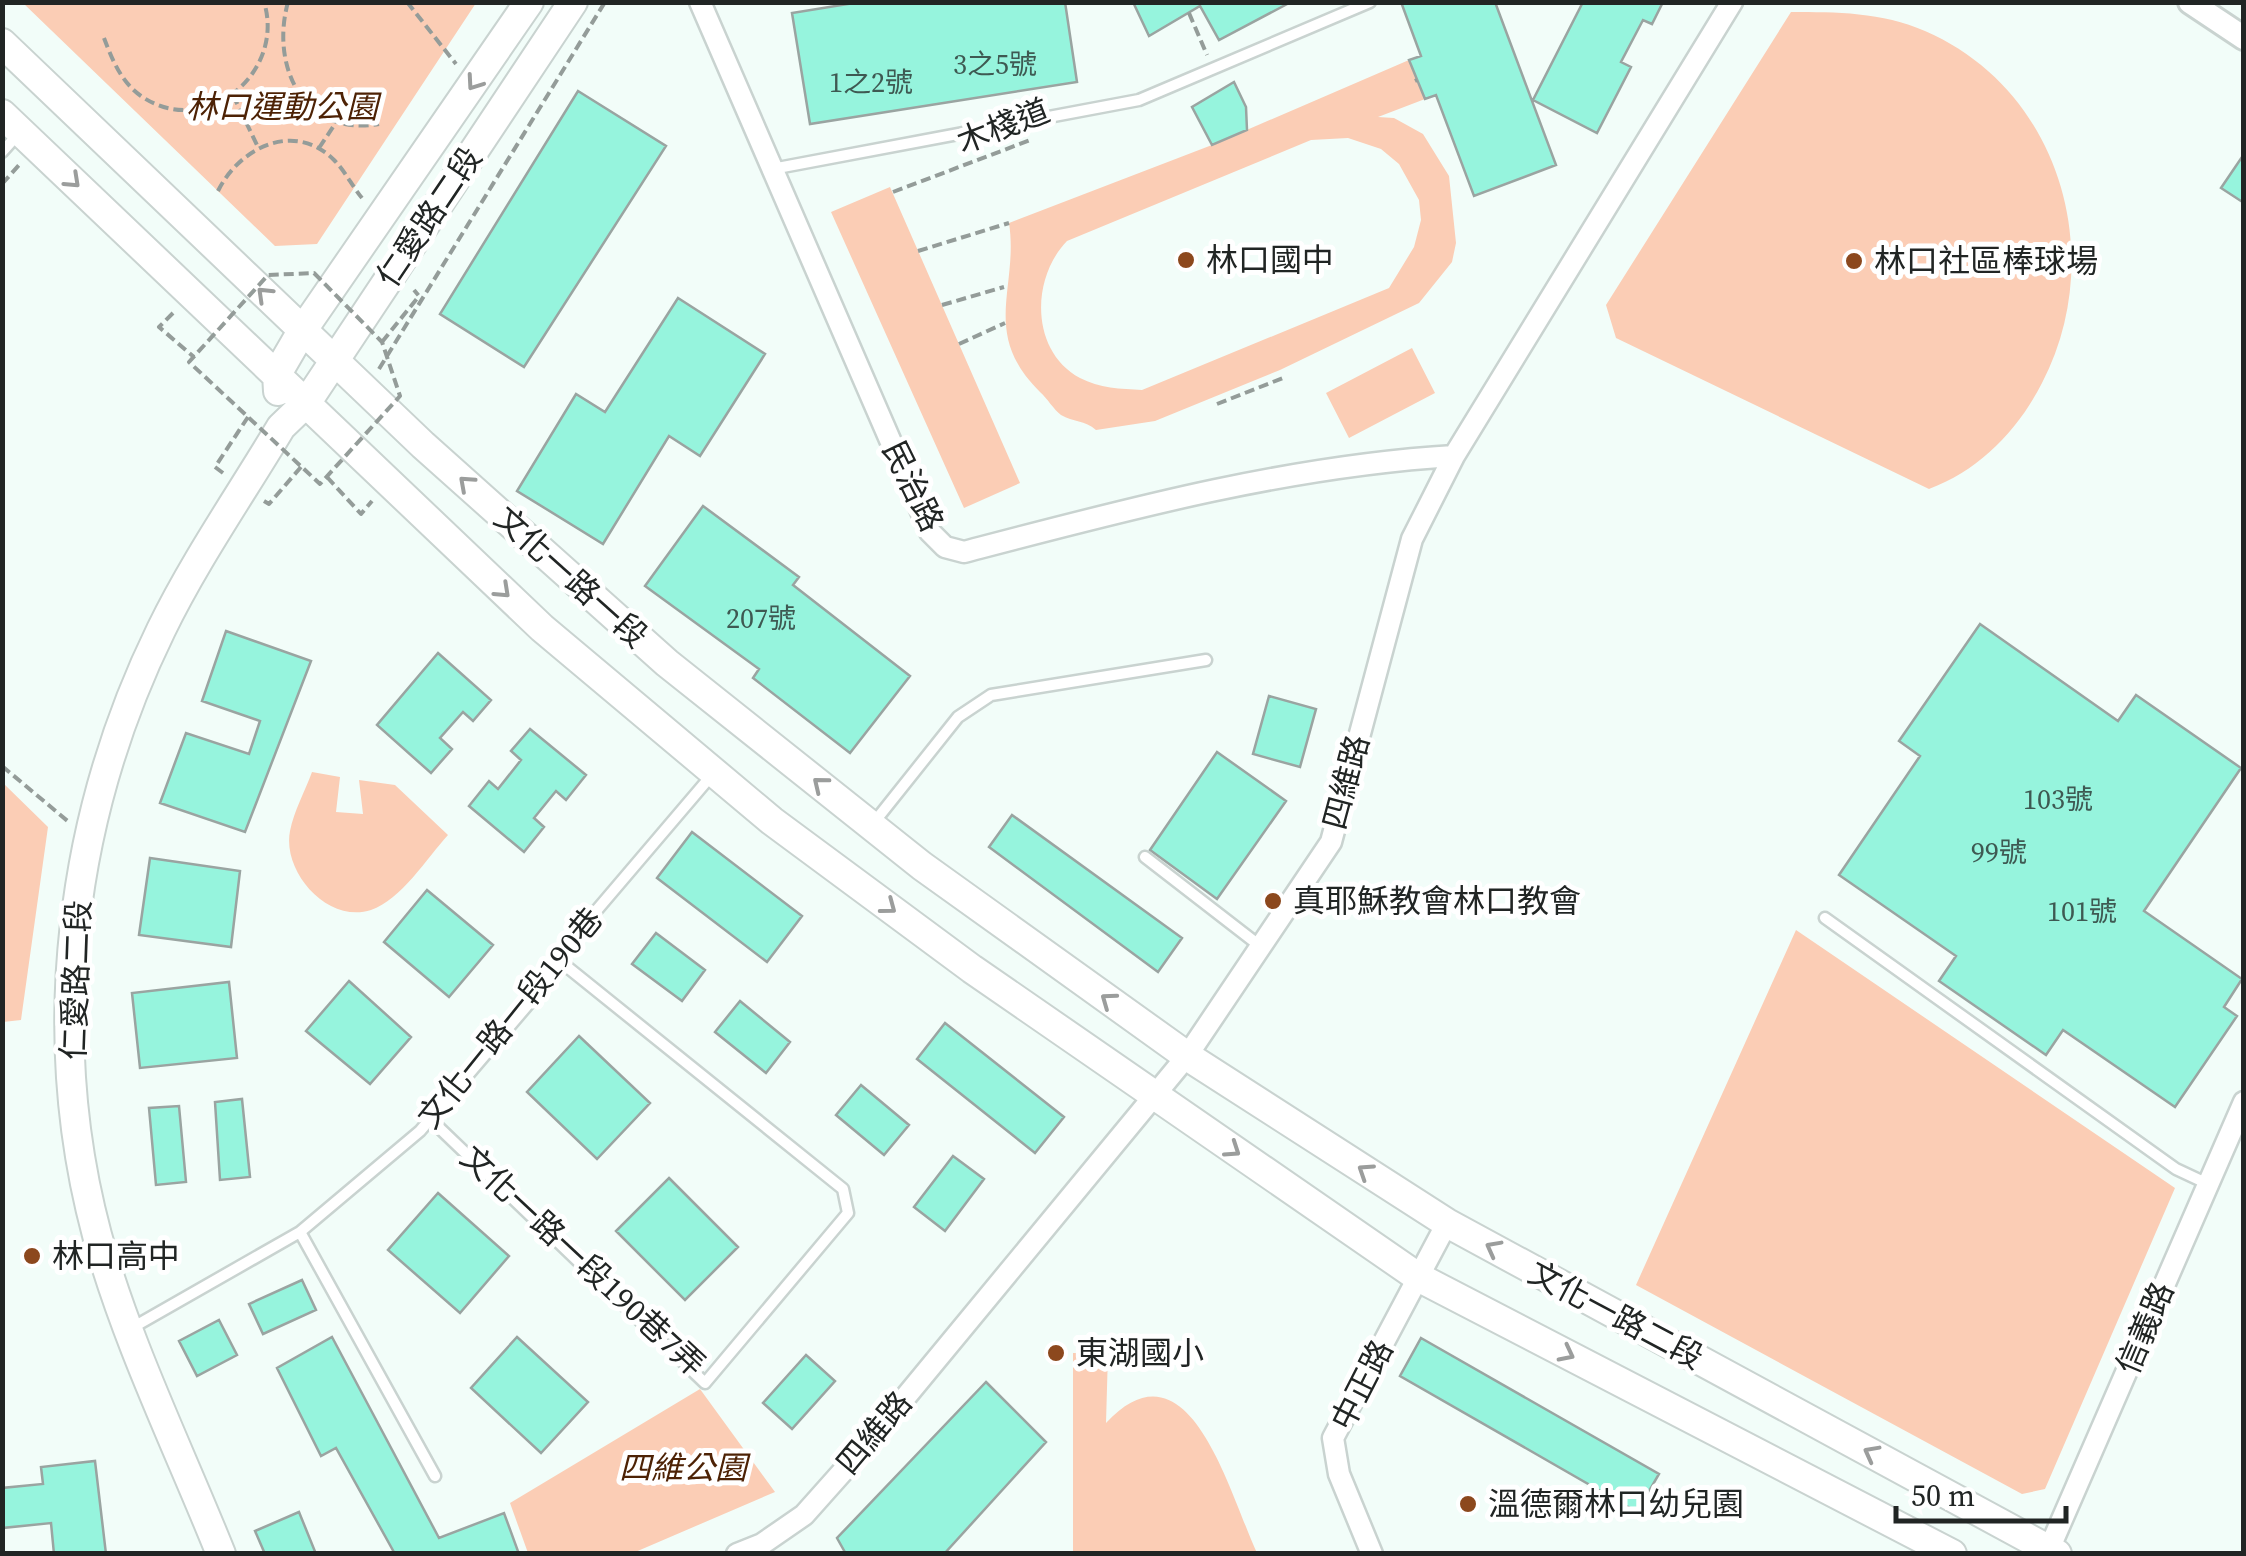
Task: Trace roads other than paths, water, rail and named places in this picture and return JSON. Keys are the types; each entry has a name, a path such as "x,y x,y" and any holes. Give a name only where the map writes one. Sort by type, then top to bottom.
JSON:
{"main road":[{"name":"仁愛路二段","path":"277,374 302,331 529,2"},
{"name":"仁愛路二段","path":"221,1554 129,1329 98,1236 74,1125 69,982 88,839 123,717 162,628 280,427 307,402 573,2"},
{"name":"文化一路一段","path":"2,43 334,362 667,662 872,826 1187,1056"},
{"name":"文化一路一段","path":"8,132 277,374 542,628 714,773 957,957 1152,1095"},
{"path":"277,374 280,427"},
{"name":"文化一路二段","path":"1187,1056 1447,1224 2051,1552"},
{"name":"文化一路二段","path":"1152,1095 1418,1277 1952,1554"}],"street":[{"name":"民治路","path":"700,2 930,532 945,547 964,552 1147,504 1380,460 1454,456"},
{"name":"四維路","path":"737,1554 764,1549 804,1516 860,1451 1187,1056 1331,842 1412,538 1454,456 1732,2"},
{"path":"2190,2 2244,38"},
{"name":"信義路","path":"2051,1552 2244,1102"},
{"name":"中正路","path":"1372,1554 1339,1474 1332,1438 1447,1224"}],"lane":[{"path":"772,170 1139,100 1370,2"},
{"path":"872,826 958,717 990,695 1206,660"},
{"name":"文化一路一段190巷","path":"129,1329 300,1232 430,1119 542,988 556,958 714,773"},
{"path":"1145,857 1261,946"},
{"path":"1825,918 2176,1169 2208,1184"},
{"name":"文化一路一段190巷7弄","path":"430,1119 705,1384 848,1213 843,1189 556,958"},
{"path":"300,1232 435,1476"}],"place":[{"name":"林口國中","path":"1186,260"},
{"name":"林口社區棒球場","path":"1854,261"},
{"name":"真耶穌教會林口教會","path":"1273,901"},
{"name":"林口高中","path":"32,1256"},
{"name":"東湖國小","path":"1056,1353"},
{"name":"溫德爾林口幼兒園","path":"1468,1504"}],"park label":[{"name":"林口運動公園","path":"282,107"},
{"name":"四維公園","path":"683,1468"}]}
